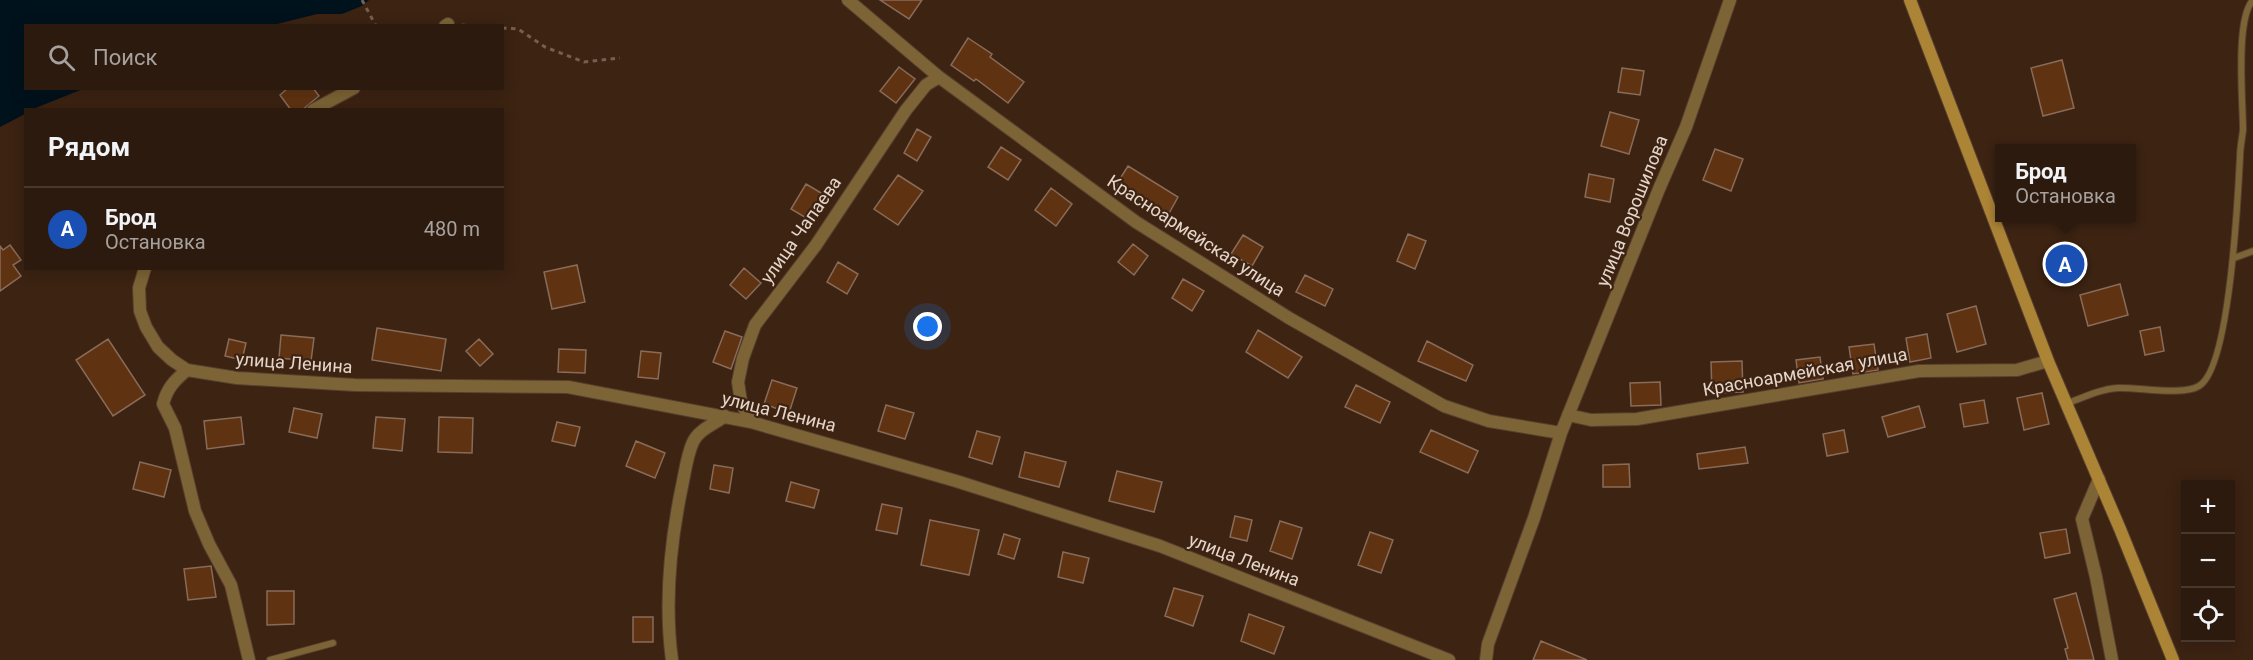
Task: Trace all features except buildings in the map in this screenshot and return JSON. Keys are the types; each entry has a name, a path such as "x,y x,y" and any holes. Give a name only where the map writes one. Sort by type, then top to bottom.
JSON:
{"main road":[{"path":"1910,0 2048,361 2173,660"}],"street":[{"name":"Красноармейская улица","path":"848,0 939,76 1136,222 1270,307 1444,406 1465,414 1514,426 1561,433"},
{"name":"улица Ворошилова","path":"1486,660 1488,644 1534,518 1561,433 1686,127 1730,0"},
{"name":"улица Чапаева","path":"751,422 741,402 738,382 743,358 755,325 816,245 906,110 926,85 939,76"},
{"path":"317,108 350,90"},
{"name":"улица Ленина","path":"144,270 139,288 140,311 146,327 158,347 188,370 237,378 355,385 568,387 725,416 956,481 1160,546 1449,660"},
{"name":"Красноармейская улица","path":"1568,415 1591,420 1636,419 1919,371 2017,370 2048,361"},
{"path":"188,370 174,380 165,394 163,404 175,428 195,511 209,544 231,585 249,660"},
{"path":"672,660 668,607 669,567 674,523 687,463 694,440 707,427 725,416"},
{"path":"2099,479 2082,519 2112,660"}],"lane":[{"path":"2066,404 2103,390 2117,388 2186,390 2200,386 2211,373 2234,258 2243,131 2242,57 2247,6 2253,0"},
{"path":"2234,258 2253,251"},
{"path":"270,660 333,643"}],"path":[{"path":"362,0 375,24"},
{"path":"504,28 518,29 545,47 584,62 620,58"}],"water":[{"path":"0,0 369,0 362,6 342,14 317,14 277,24 24,24 24,90 80,90 36,108 24,108 24,115 0,127"}],"place":[{"name":"Брод","path":"2065,264"}]}
